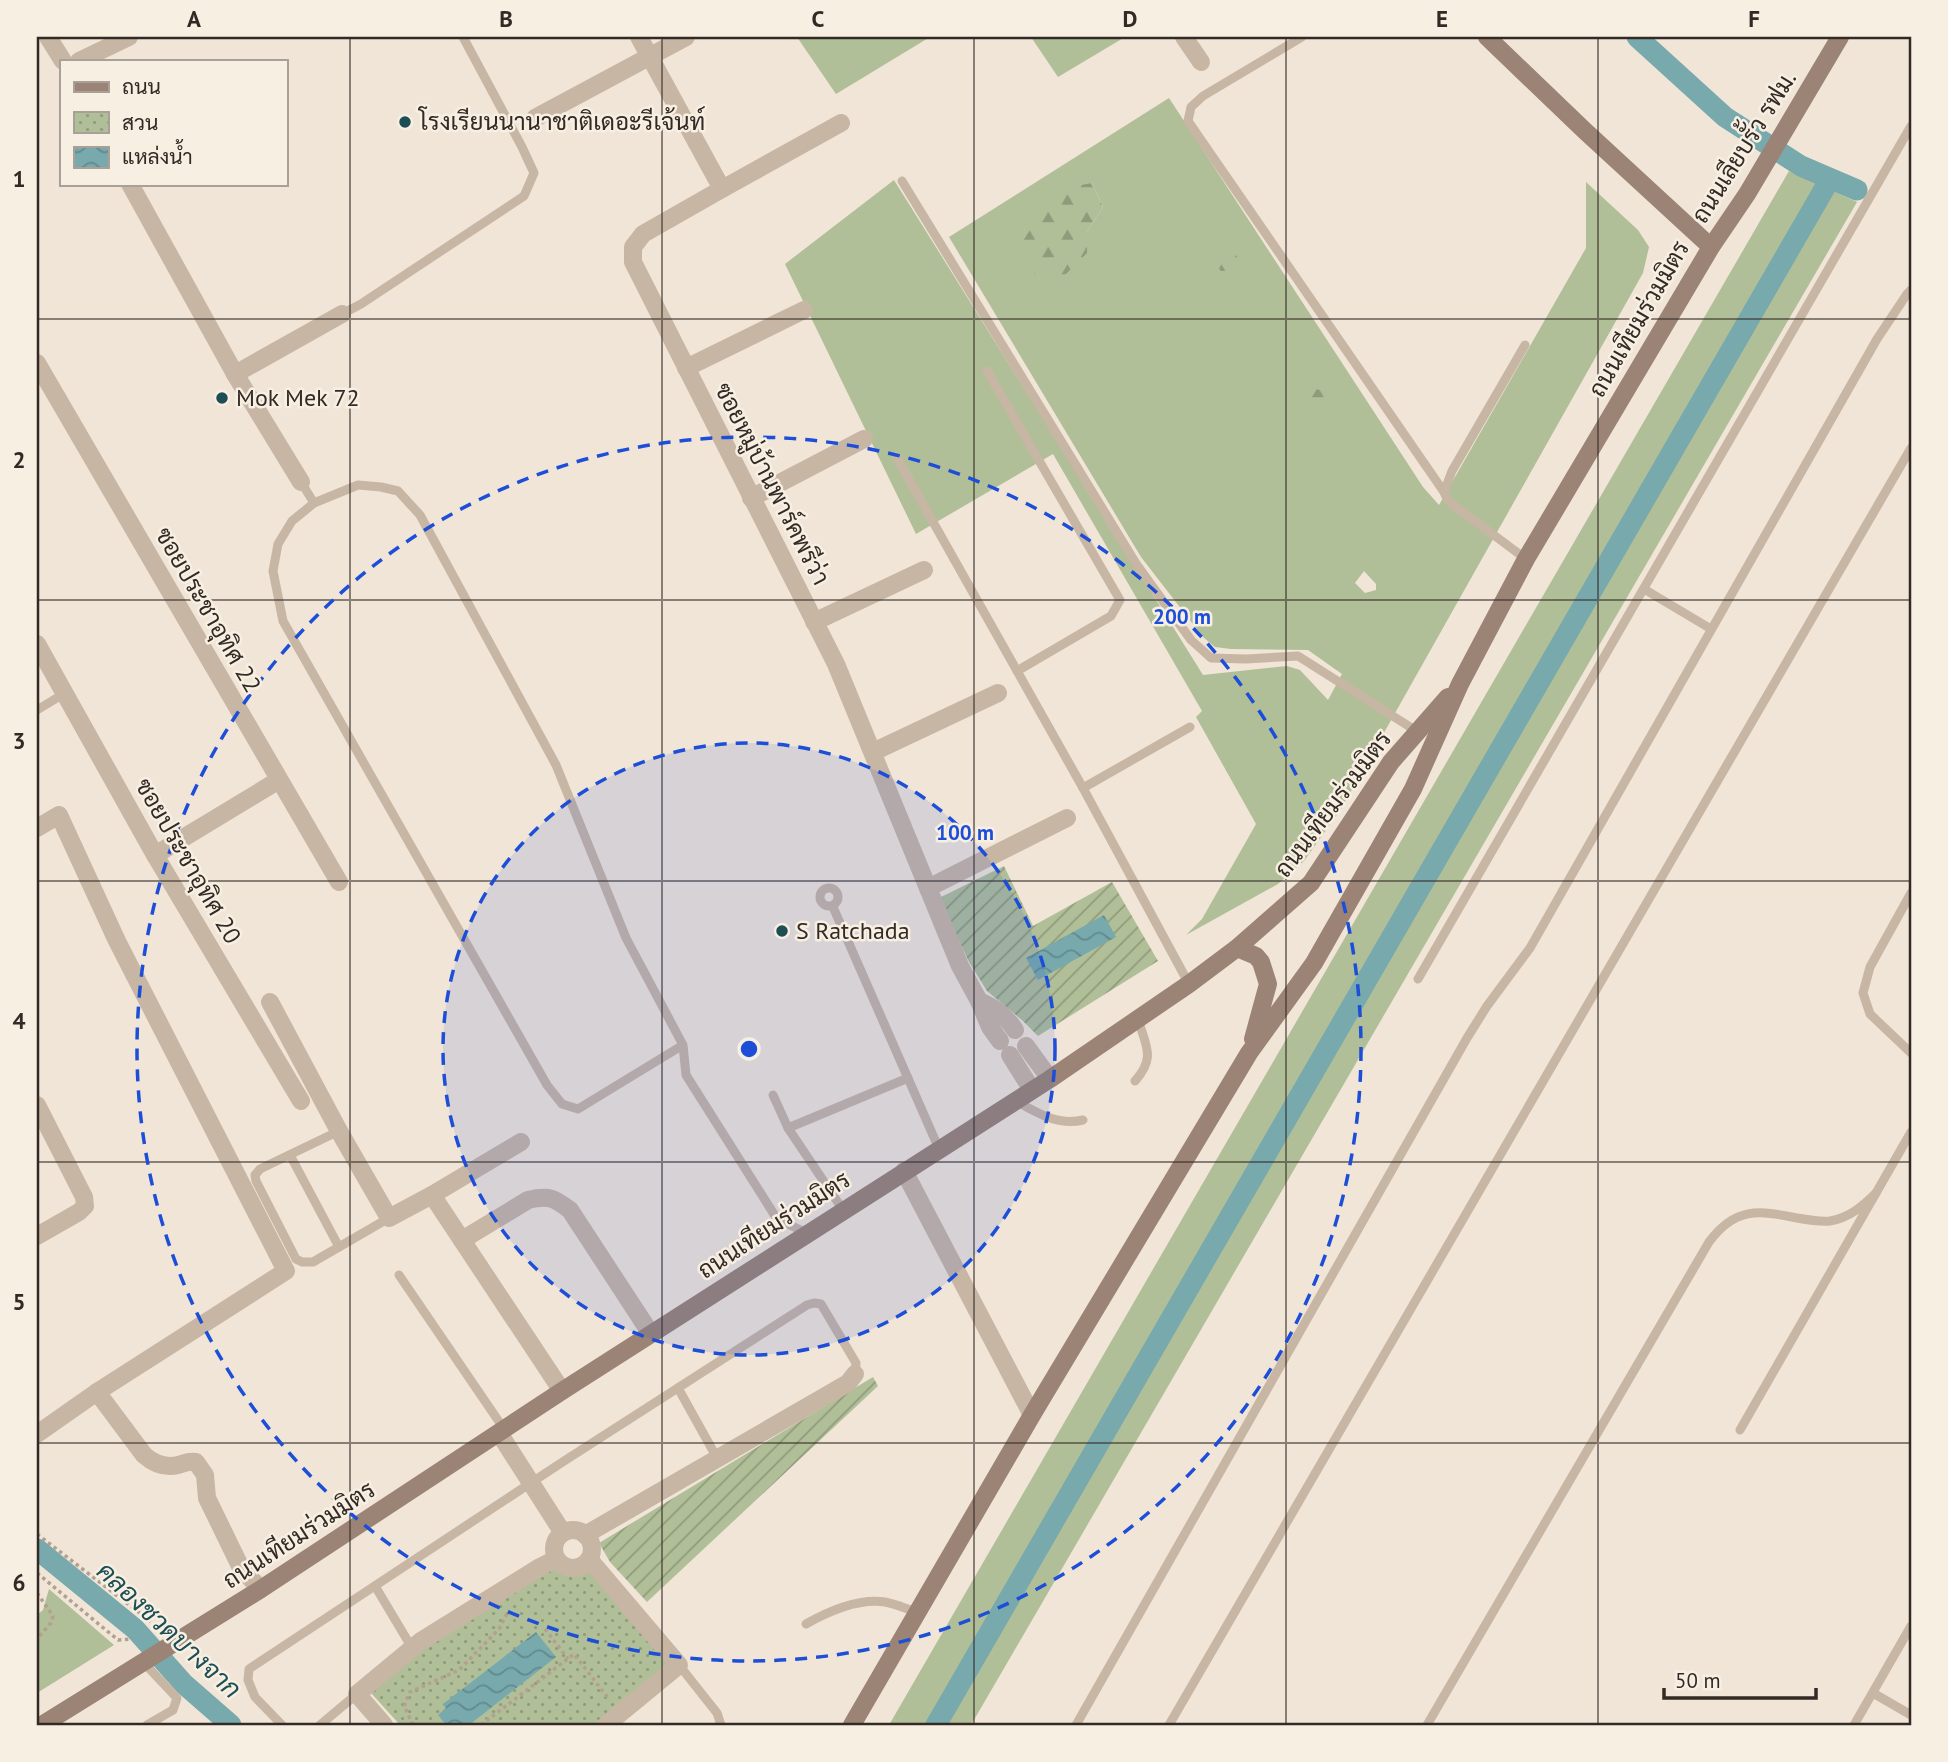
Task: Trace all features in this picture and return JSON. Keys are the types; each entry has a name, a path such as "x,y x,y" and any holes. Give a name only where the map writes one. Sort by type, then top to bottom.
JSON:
{"street":[{"path":"48,37 62,60"},
{"path":"81,60 130,37"},
{"path":"639,37 722,189"},
{"path":"535,118 686,37"},
{"path":"1184,37 1201,62"},
{"name":"ถนนเทียมร่วมมิตร","path":"852,1725 1032,1415 1249,1053 1314,963 1413,789 1460,684 1526,559 1711,247 1487,37"},
{"name":"ถนนเลียบรั้ว รฟม.","path":"1711,247 1747,194 1840,37"},
{"name":"ซอยหมู่บ้านพาร์คพรีว่า","path":"841,123 643,234 634,247 633,262 836,664 960,966 990,1027 1032,1090"},
{"path":"131,186 235,374 301,482"},
{"path":"686,368 804,310"},
{"path":"235,374 342,314"},
{"name":"ซอยประชาอุทิศ 22","path":"37,363 339,882"},
{"path":"751,498 864,439"},
{"path":"814,622 924,570"},
{"name":"ซอยประชาอุทิศ 20","path":"37,643 155,855 301,1101"},
{"name":"ถนนเทียมร่วมมิตร","path":"42,1725 261,1589 562,1391 1050,1079 1189,984 1237,948 1311,883 1391,762 1460,684"},
{"path":"873,752 998,693"},
{"path":"155,855 279,780"},
{"path":"37,828 59,815 117,941 286,1272 97,1392 37,1434"},
{"path":"929,888 1067,818"},
{"path":"1237,948 1256,956 1261,962 1268,984 1249,1053"},
{"name":"ซอยหมู่บ้านพาร์คพรีว่า","path":"979,1001 994,1007 1006,1017 1015,1030"},
{"path":"270,1002 389,1218 521,1142"},
{"path":"1026,1046 1050,1079"},
{"path":"37,1105 85,1197 85,1206 37,1236"},
{"path":"904,1171 1032,1415"},
{"path":"432,1195 562,1391"},
{"path":"462,1240 528,1200 554,1198 570,1210 651,1334"},
{"path":"585,1535 848,1383 855,1374"},
{"path":"97,1392 144,1455 153,1463 176,1466 187,1461 196,1462 205,1475 207,1498 242,1570 261,1589"},
{"path":"502,1431 563,1533"},
{"path":"575,1530 585,1535 592,1546 589,1559 579,1567 561,1564 556,1559 555,1542 563,1533 575,1530"},
{"path":"384,1725 357,1694 412,1648 556,1559"},
{"path":"589,1559 679,1665 606,1725"}],"lane":[{"path":"342,314 524,196 532,181 534,173 522,147 463,37"},
{"path":"1302,37 1203,96 1191,107 1188,121 1448,501 1526,559"},
{"path":"1418,979 1911,126"},
{"path":"902,181 1137,565 1191,640 1211,658 1298,656 1418,732"},
{"path":"1076,1725 1466,1038 1530,948 1877,339 1911,290"},
{"path":"1444,492 1452,471 1525,345"},
{"path":"987,371 1120,600 1111,616 1017,671"},
{"path":"1169,1725 1911,448"},
{"path":"897,458 1083,788 1189,984"},
{"path":"301,482 314,503"},
{"path":"683,1045 578,1109 562,1104 547,1085 283,621 273,570 278,544 292,521 314,503 358,485 381,487 398,491 420,515 556,765 626,938 683,1045 686,1075 777,1219 807,1233"},
{"path":"1644,589 1712,629"},
{"path":"37,710 65,693"},
{"path":"1083,788 1190,727"},
{"path":"1911,894 1870,967 1863,993 1870,1014 1911,1053"},
{"path":"832,906 939,1149"},
{"path":"1135,1081 1145,1069 1149,1057 1138,1019"},
{"path":"788,1128 908,1078"},
{"path":"773,1095 788,1128 843,1210"},
{"path":"1016,1101 1045,1117 1071,1123 1083,1120"},
{"path":"339,1131 260,1169 255,1175 296,1259 313,1262 389,1218"},
{"path":"1740,1430 1911,1132"},
{"path":"290,1155 339,1247"},
{"path":"1427,1725 1716,1231 1739,1215 1752,1212 1831,1221 1862,1207 1876,1193"},
{"path":"399,1275 502,1431"},
{"path":"282,1725 255,1697 248,1680 249,1669 807,1305 821,1304 856,1363 855,1374"},
{"path":"678,1388 717,1458"},
{"path":"375,1586 412,1648"},
{"path":"806,1624 825,1613 863,1602 886,1602 917,1612"},
{"path":"1854,1725 1911,1626"},
{"path":"147,1661 177,1699 173,1710 147,1725"},
{"path":"679,1665 717,1713 721,1725"},
{"path":"1873,1693 1911,1714"},
{"path":"320,1725 357,1694"}],"path":[{"path":"37,1534 154,1624"},
{"path":"37,1573 118,1640 130,1639"},
{"path":"413,1725 404,1706 410,1692 459,1670 499,1629 509,1611 507,1587"},
{"path":"37,1593 53,1616 51,1623 37,1639"},
{"path":"545,1629 568,1659"},
{"path":"481,1725 574,1654 620,1713"}],"green space":[{"path":"797,37 930,37 836,94"},
{"path":"1031,37 1125,37 1058,77"},
{"path":"1169,98 1423,487 1439,505 1586,248 1586,182 1638,230 1649,247 1643,273 1341,809 1304,861 1278,884 1186,935 1202,919 1256,824 1196,717 1202,711 1053,454 916,534 785,264 894,180 1203,675 1287,666 1300,670 1328,700 1342,674 1308,650 1231,649 1215,647 1203,637 1141,557 949,237","holes":["1092,183 1103,207 1087,232","1364,571 1376,584 1376,590 1365,593 1355,583"]},
{"path":"1789,171 1857,202 971,1725 889,1725"},
{"path":"1092,183 1103,207 1087,232 1087,253 1066,274 1036,278 1023,241 1046,204 1064,188"},
{"path":"1229,246 1238,258 1238,270 1221,271 1209,258 1211,249"},
{"path":"1317,389 1325,392 1330,409 1313,411 1307,404"},
{"path":"1004,866 1033,926 1112,882 1158,961 1038,1036 987,991 969,962 939,898"},
{"path":"873,1377 878,1386 647,1602 610,1562 599,1543"},
{"path":"550,1567 569,1574 590,1568 667,1661 666,1670 598,1725 400,1725 371,1693 414,1656"},
{"path":"49,1589 114,1645 37,1693 37,1615 43,1610"}],"water":[{"path":"1104,915 1116,937 1038,980 1026,958"},
{"path":"536,1632 556,1657 469,1725 446,1725 438,1715 446,1708 443,1704"}],"waterway":[{"path":"1637,37 1725,117 1801,166 1857,190"},
{"path":"936,1725 1830,179"},
{"name":"คลองชวดบางจาก","path":"37,1549 135,1629 184,1684 231,1725"}],"place":[{"name":"โรงเรียนนานาชาติเดอะรีเจ้นท์","path":"405,122"},
{"name":"Mok Mek 72","path":"222,398"},
{"name":"S Ratchada","path":"782,931"}]}
